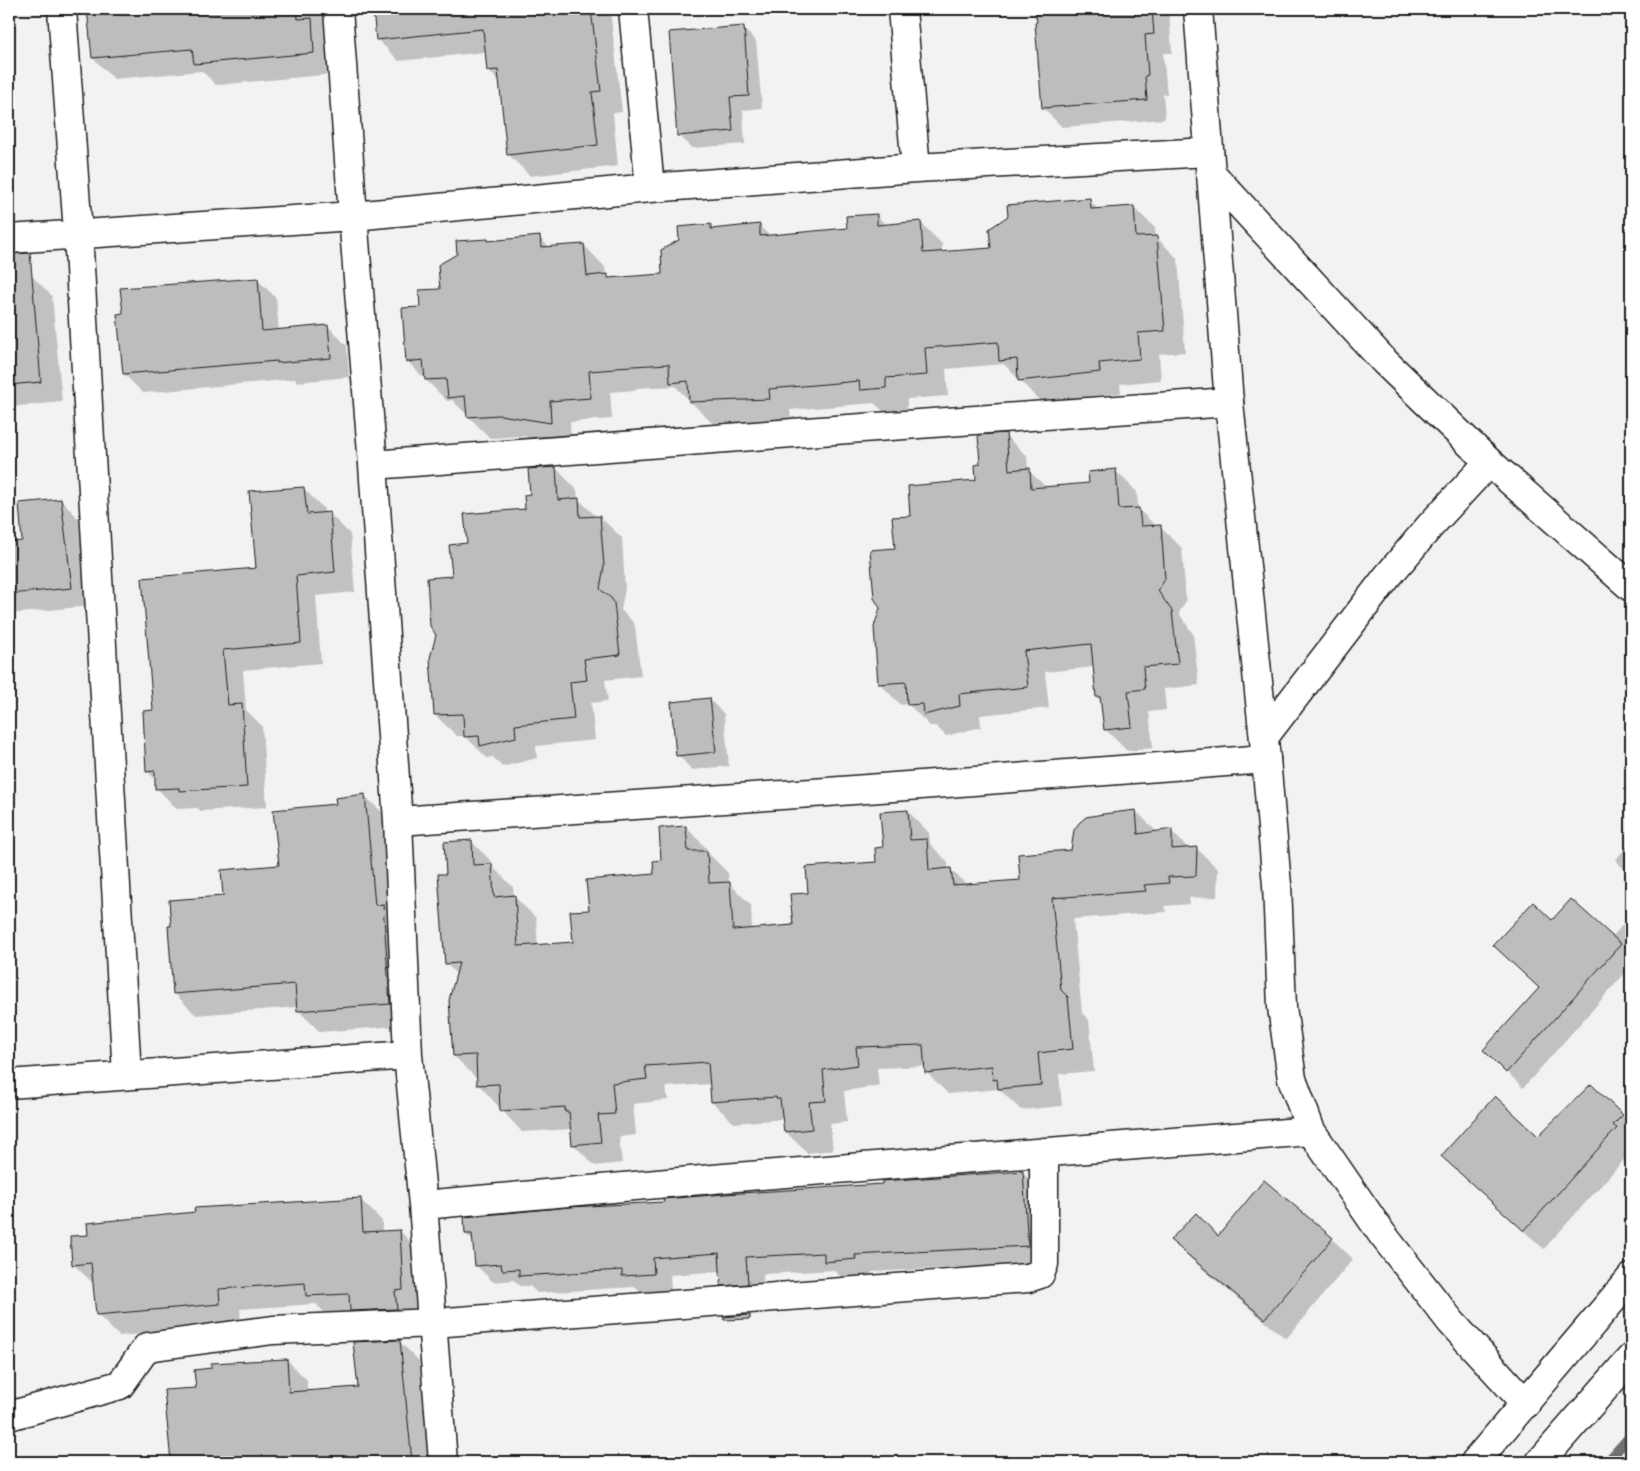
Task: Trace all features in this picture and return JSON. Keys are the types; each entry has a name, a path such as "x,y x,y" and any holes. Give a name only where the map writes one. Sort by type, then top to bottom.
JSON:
{"main road":[{"path":"62,9 78,233 127,1075"},
{"path":"338,9 398,821 408,1055 423,1205 444,1462"},
{"path":"633,9 650,188"},
{"path":"902,9 916,168"},
{"path":"1198,9 1229,402 1265,748 1276,885 1282,1007 1292,1079 1311,1131 1393,1249 1451,1322 1526,1404"},
{"path":"9,239 352,216 650,188 916,168 1210,162 1386,362 1489,462 1631,587"},
{"path":"373,465 826,430 1229,402"},
{"path":"398,821 827,792 1265,748 1394,570 1430,526 1489,462"},
{"path":"9,1084 408,1055"},
{"path":"423,1205 1311,1131"},
{"path":"9,1416 120,1385 147,1347 273,1330 433,1323 1028,1278 1040,1274 1044,1264 1044,1152"},
{"path":"1475,1462 1631,1278"},
{"path":"1540,1462 1631,1358"}],"building":[{"path":"87,9 297,9 298,19 312,18 314,53 194,64 192,49 92,58"},
{"path":"373,9 591,9 601,91 592,92 598,145 507,155 498,70 487,71 483,29 376,40"},
{"path":"1035,9 1152,9 1154,34 1145,35 1148,75 1145,76 1147,100 1042,108"},
{"path":"744,26 749,96 730,97 733,131 677,136 669,32"},
{"path":"1090,198 1091,209 1134,206 1136,237 1157,236 1165,331 1138,333 1140,359 1099,363 1100,372 1018,381 1017,359 999,361 998,342 925,348 927,375 886,378 886,388 860,390 859,381 769,389 770,399 689,402 688,381 670,383 669,364 615,367 615,369 589,371 591,398 550,401 551,423 500,415 467,417 465,396 448,398 446,379 425,380 423,360 406,362 402,308 420,307 419,290 440,289 438,265 457,254 456,241 488,239 488,241 540,236 541,247 584,244 587,276 608,274 608,278 662,274 661,250 679,240 678,227 711,224 711,229 760,224 760,236 847,228 846,216 877,214 877,225 921,221 923,253 991,248 989,229 1008,216 1007,205"},
{"path":"30,253 41,382 9,385 9,254"},
{"path":"258,278 262,331 328,325 331,358 123,374 117,314 123,313 120,288"},
{"path":"1006,433 1009,470 1030,468 1031,488 1089,483 1088,472 1116,469 1119,509 1139,508 1141,526 1161,525 1165,579 1158,591 1172,611 1178,664 1143,667 1145,689 1128,691 1132,727 1104,730 1100,697 1096,697 1091,644 1024,651 1028,687 959,694 960,706 924,715 923,704 907,705 906,682 878,684 874,627 880,608 874,598 870,550 895,548 892,517 910,516 908,486 976,480 975,465 980,464 978,435"},
{"path":"556,467 558,500 579,498 580,517 600,516 604,566 600,589 614,603 620,655 584,659 587,680 570,682 574,719 515,725 516,737 480,746 479,736 464,737 463,714 434,715 430,658 436,635 430,626 427,578 452,576 449,545 467,543 464,514 525,509 524,495 530,494 528,469"},
{"path":"304,487 307,514 330,512 335,572 296,576 301,643 223,650 228,705 242,704 247,787 179,791 179,788 155,789 155,771 146,772 143,711 153,710 142,578 256,568 249,491"},
{"path":"61,499 72,588 9,594 9,542 22,541 19,503"},
{"path":"710,698 716,752 676,756 671,702"},
{"path":"365,794 375,905 383,904 390,1004 297,1011 295,984 173,994 168,926 171,926 169,900 223,896 221,870 279,865 273,810 336,804 335,798"},
{"path":"908,810 910,840 927,839 929,870 951,868 953,885 1020,880 1018,854 1071,850 1074,830 1079,823 1086,817 1103,814 1136,810 1138,834 1172,829 1172,849 1197,847 1196,876 1168,877 1169,883 1144,885 1146,891 1052,898 1061,990 1068,997 1073,1049 1038,1053 1041,1085 998,1089 997,1079 993,1080 992,1066 925,1073 923,1045 856,1047 858,1065 823,1070 826,1101 809,1102 812,1129 784,1132 780,1099 776,1099 776,1097 711,1102 708,1062 645,1066 647,1079 612,1083 615,1114 598,1115 601,1142 572,1145 569,1112 565,1112 565,1107 500,1111 499,1084 477,1085 476,1055 453,1056 449,1000 459,963 445,964 438,874 446,874 444,842 472,840 473,865 492,864 494,897 515,895 518,946 573,942 570,911 589,910 586,880 654,874 653,861 661,860 659,828 686,826 688,851 707,851 709,883 730,882 733,930 793,925 790,894 808,893 806,867 876,862 875,848 883,847 880,812"},
{"path":"1571,899 1621,944 1506,1073 1483,1050 1539,988 1493,945 1533,902 1552,920"},
{"path":"1591,1084 1623,1115 1613,1125 1617,1128 1524,1231 1441,1156 1495,1096 1538,1136"},
{"path":"1023,1171 1028,1246 855,1255 856,1259 824,1262 824,1253 746,1257 748,1284 721,1286 719,1253 653,1258 654,1274 622,1276 622,1270 519,1276 519,1269 502,1270 501,1264 475,1266 472,1234 465,1234 464,1217 570,1207 664,1202 663,1199 882,1184 882,1181"},
{"path":"1264,1180 1333,1238 1265,1319 1170,1240 1196,1213 1218,1236"},
{"path":"361,1198 363,1232 400,1230 403,1290 395,1291 397,1309 350,1311 349,1294 306,1296 305,1283 219,1289 220,1304 96,1315 91,1263 72,1265 70,1236 88,1235 87,1223 195,1212 194,1208"},
{"path":"750,1315 750,1319 724,1320 723,1317"},
{"path":"400,1340 412,1462 171,1462 164,1390 196,1388 194,1370 211,1368 211,1363 287,1359 289,1392 358,1387 353,1342"}],"waterway":[{"path":"1607,1462 1631,1435"}]}
